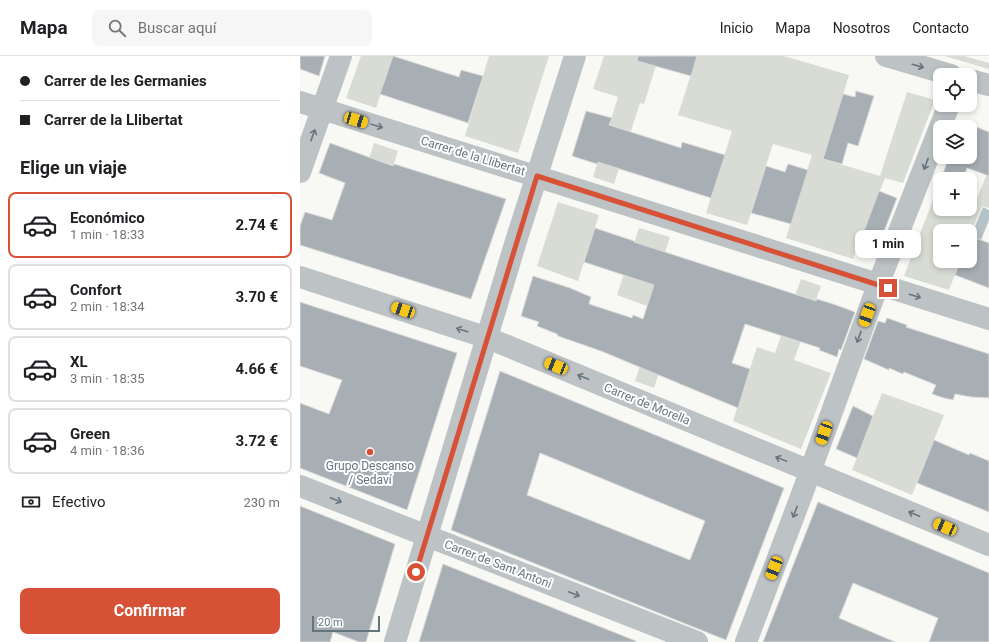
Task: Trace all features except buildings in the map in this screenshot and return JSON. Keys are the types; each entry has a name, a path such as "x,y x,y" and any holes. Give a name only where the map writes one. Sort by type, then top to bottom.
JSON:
{"street":[{"path":"300,172 341,56"},
{"path":"395,642 426,536 575,56"},
{"path":"886,56 933,70"},
{"path":"977,82 989,86"},
{"name":"Carrer de la Llibertat","path":"300,102 989,319"},
{"path":"746,642 878,285 933,145"},
{"name":"Carrer de Morella","path":"300,276 488,338 989,545"},
{"name":"Carrer de Sant Antoni","path":"300,486 696,642"}],"shaded area":[{"path":"361,56 393,56 376,108 346,98"},
{"path":"489,56 549,56 518,153 465,136"},
{"path":"604,56 659,56 644,104 640,103 614,184 593,177 618,97 593,89"},
{"path":"697,56 784,56 849,75 823,159 880,176 907,92 933,99 933,105 903,183 885,178 853,259 786,238 812,155 773,144 747,225 706,213 732,131 678,115"},
{"path":"944,56 964,56 989,63 989,69"},
{"path":"374,143 398,151 378,213 354,206"},
{"path":"989,168 989,208 982,206 975,224 933,224 933,268 957,268 949,290 904,276 933,200 933,216 977,216 977,199"},
{"path":"558,202 599,215 578,281 537,266"},
{"path":"983,207 989,210 989,220 981,240 977,238 976,224"},
{"path":"639,228 670,237 647,306 617,295"},
{"path":"801,279 821,286 794,360 831,373 801,449 733,421 757,347 775,353"},
{"path":"658,310 677,317 654,388 635,381"},
{"path":"882,393 944,415 912,495 852,470"}],"place":[{"name":"Grupo Descanso / Sedaví","path":"370,452"}],"route":[{"path":"416,572 537,176 888,288"}]}
